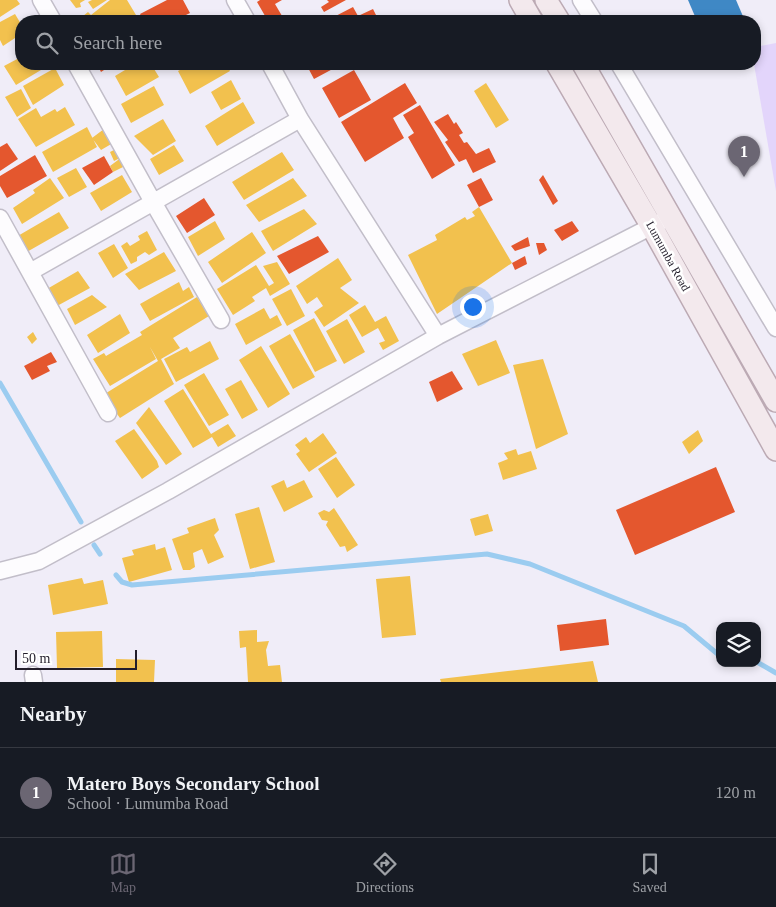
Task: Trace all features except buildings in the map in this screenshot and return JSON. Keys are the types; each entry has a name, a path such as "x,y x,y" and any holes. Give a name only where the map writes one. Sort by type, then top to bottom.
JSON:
{"main road":[{"path":"520,0 529,15"},
{"path":"546,0 555,15"},
{"name":"Lumumba Road","path":"560,70 652,227 776,450"},
{"name":"Lumumba Road","path":"586,70 776,401"}],"street":[{"path":"41,0 49,15"},
{"path":"235,0 244,15"},
{"path":"581,0 590,15"},
{"path":"79,70 221,320"},
{"path":"273,70 300,119 438,336"},
{"path":"623,70 776,328"},
{"path":"30,272 300,119"},
{"path":"0,572 39,561 168,491 438,336 670,217"},
{"path":"0,218 108,414"}],"shaded area":[{"path":"776,43 776,191 755,70 761,70 761,46"}],"waterway":[{"path":"0,383 81,522"},
{"path":"94,545 100,554"},
{"path":"116,575 122,582 132,585 487,554 530,564 684,626 716,653"},
{"path":"761,664 776,673"}],"place":[{"name":"Matero Boys Secondary School","path":"744,177"}]}
